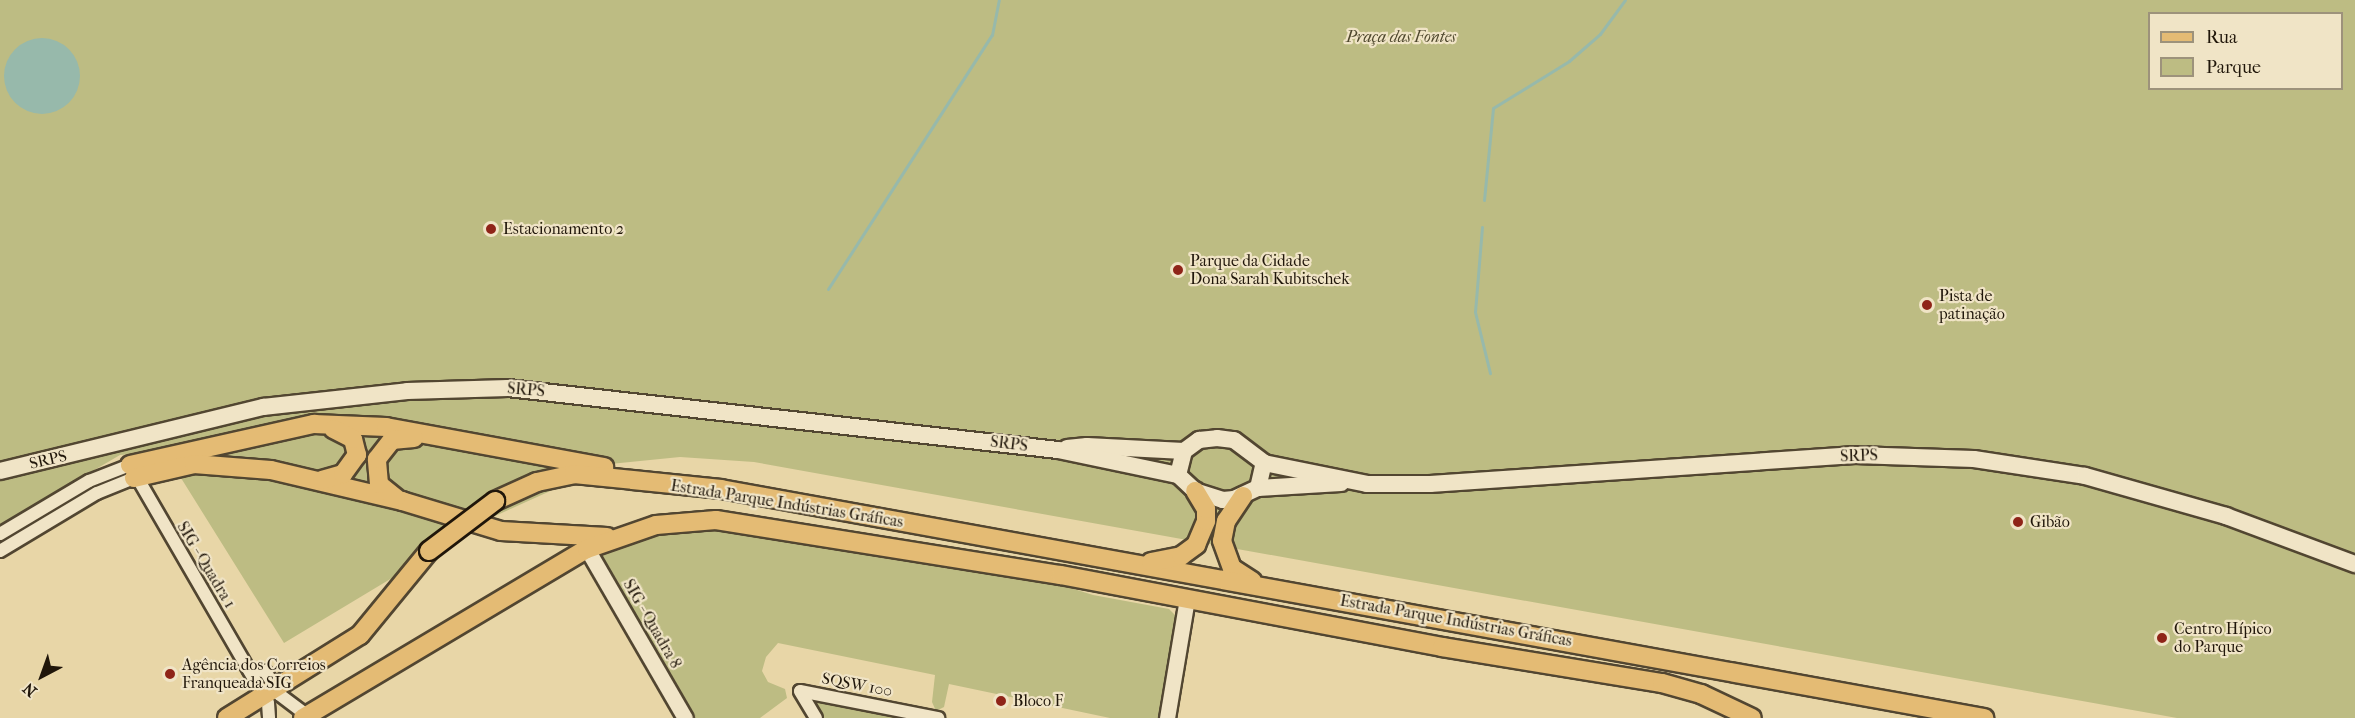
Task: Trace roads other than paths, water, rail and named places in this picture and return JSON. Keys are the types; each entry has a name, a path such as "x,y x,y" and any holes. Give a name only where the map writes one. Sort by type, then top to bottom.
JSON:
{"main road":[{"name":"SRPS","path":"0,471 263,407 407,391 508,388 1058,450 1178,475 1195,491 1223,500 1250,492 1348,482 1430,484 1855,455 1974,459 2085,476 2226,516 2355,564"},
{"path":"314,424 345,432 352,439 357,455 343,474 320,480"},
{"path":"132,472 314,424 386,427 721,489"},
{"path":"402,501 383,488 376,477 377,459 384,446 402,437 455,441"},
{"name":"SRPS","path":"1058,450 1087,446 1184,451 1199,440 1234,440 1264,463 1348,482"},
{"path":"1178,475 1184,451"},
{"path":"1264,463 1250,492 1226,521 1223,551 1238,574 1270,589"},
{"path":"132,472 194,464 271,470 402,501 510,533 616,536"},
{"name":"Estrada Parque Indústrias Gráficas","path":"227,718 269,696 360,635 429,552 495,501 537,482 574,474 721,489 1984,718"},
{"path":"1134,563 1171,559 1196,545 1204,527 1206,509 1195,491"},
{"name":"Estrada Parque Indústrias Gráficas","path":"307,717 587,549 616,536 664,524 717,520 1187,598 1442,647 1662,683 1701,694 1752,718"},
{"name":"Estrada Parque Indústrias Gráficas","path":"882,549 928,527"}],"street":[{"path":"0,534 89,481 132,472"},
{"path":"0,551 132,472"},
{"name":"SIG - Quadra 1","path":"132,472 249,670 269,696"},
{"name":"SIG - Quadra 8","path":"587,549 685,718"},
{"path":"1167,718 1187,598"},
{"name":"SQSW 100","path":"816,718 800,691 938,718"},
{"path":"269,718 269,696 307,717"}],"waterway":[{"path":"828,289 992,35 999,0"},
{"path":"1484,200 1493,108 1569,61 1600,34 1625,0"},
{"path":"1482,227 1475,312 1490,373"}],"place":[{"name":"Estacionamento 2","path":"491,229"},
{"name":"Parque da Cidade Dona Sarah Kubitschek","path":"1178,270"},
{"name":"Pista de patinação","path":"1927,305"},
{"name":"Gibão","path":"2018,522"},
{"name":"Centro Hípico do Parque","path":"2162,638"},
{"name":"Agência dos Correios Franqueada SIG","path":"170,674"},
{"name":"Bloco F","path":"1001,701"}],"park label":[{"name":"Praça das Fontes","path":"1401,37"}]}
